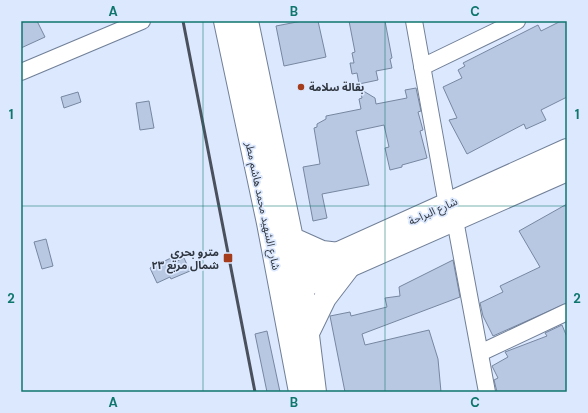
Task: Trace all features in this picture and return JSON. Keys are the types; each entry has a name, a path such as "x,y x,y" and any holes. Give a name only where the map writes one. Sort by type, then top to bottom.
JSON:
{"main road":[{"name":"شارع الشهيد محمد هاشم مطر","path":"225,21 268,223 300,392"},
{"name":"شارع الشهيد محمد هاشم مطر","path":"248,21 301,279 315,392"},
{"name":"شارع البراحة","path":"451,213 567,150"},
{"name":"شارع البراحة","path":"301,279 451,213 567,170"},
{"path":"293,238 344,261 308,333"}],"street":[{"path":"21,72 142,21"},
{"path":"414,21 487,392"},
{"path":"422,66 517,21"},
{"path":"480,353 567,312"}],"building":[{"path":"25,21 37,21 45,37 21,48 21,23"},
{"path":"302,21 318,21 326,57 284,66 276,26"},
{"path":"349,21 385,21 392,58 390,59 392,68 376,71 378,80 359,84 357,73 352,74 350,63 354,63 352,53 355,52"},
{"path":"561,21 567,21 567,97 541,110 546,120 526,129 524,124 467,154 449,120 457,118 443,87 462,78 458,70 465,66 463,63 538,25 541,31"},
{"path":"416,88 421,111 418,112 423,130 420,131 427,158 390,170 385,148 389,147 384,125 356,131 369,185 322,194 327,218 313,221 303,167 320,164 314,128 317,127 317,124 326,119 326,116 361,109 359,99 362,98 360,89 375,98 376,104 407,98 405,90"},
{"path":"78,92 81,102 64,108 61,97"},
{"path":"149,101 154,128 140,130 136,103"},
{"path":"567,204 567,303 493,336 483,316 480,303 503,292 500,286 540,267 519,231"},
{"path":"46,239 53,266 42,269 34,242"},
{"path":"171,258 173,263 184,258 190,271 157,283 150,268"},
{"path":"453,260 460,297 362,334 365,345 429,330 438,359 441,392 345,392 330,316 350,312 351,316 387,307 385,298 400,296 399,287"},
{"path":"562,325 567,337 567,392 497,392 494,380 498,378 492,366 508,357 505,352 547,336 545,333"},
{"path":"267,331 280,392 267,392 255,334"}],"railway":[{"path":"183,21 255,392"}],"place":[{"name":"بقالة سلامة","path":"301,87"},
{"name":"مترو بحري شمال مربع ٢٣","path":"228,258"}]}
